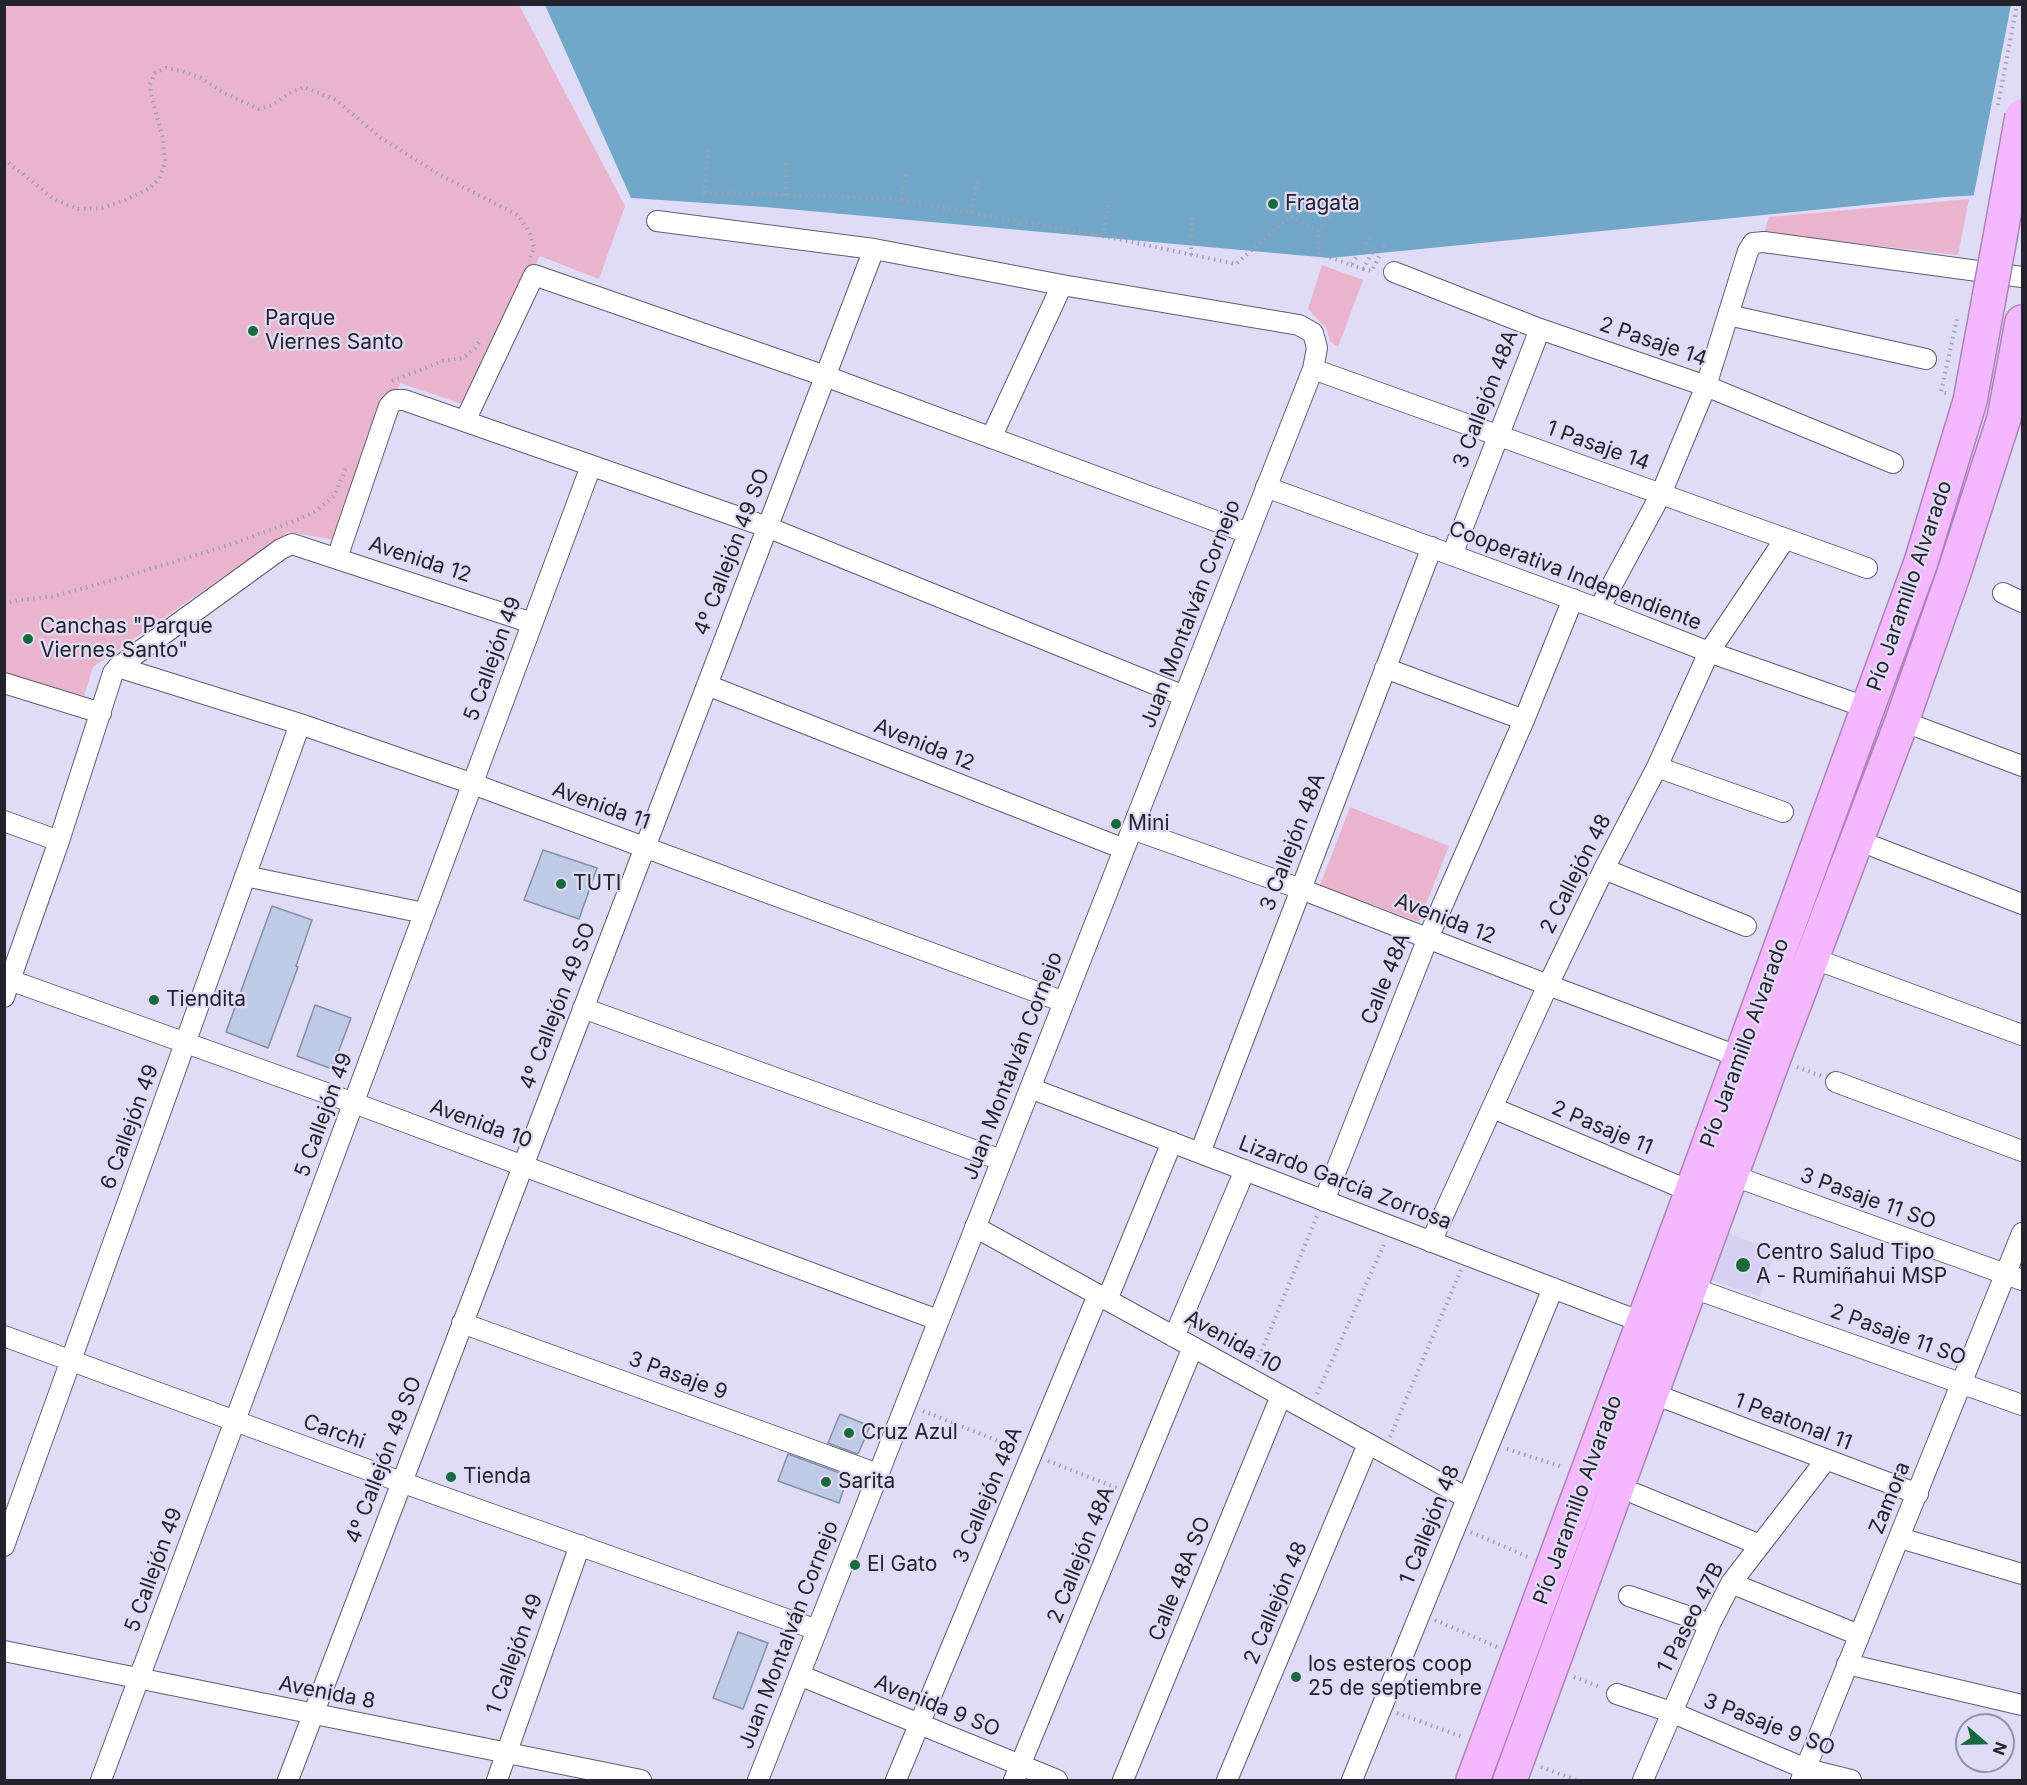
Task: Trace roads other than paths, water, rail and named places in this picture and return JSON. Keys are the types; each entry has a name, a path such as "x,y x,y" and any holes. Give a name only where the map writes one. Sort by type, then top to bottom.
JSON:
{"highway":[{"name":"Pío Jaramillo Alvarado","path":"1473,1780 1644,1323 1921,562 1970,401 2022,116"},
{"name":"Pío Jaramillo Alvarado","path":"1514,1770 1774,1058 1902,721 1954,573 2004,418 2021,329"}],"street":[{"path":"657,221 874,249 1062,285 991,438"},
{"path":"1599,609 1661,494 1706,386 1748,251 1753,243 1764,242 2022,277"},
{"name":"4º Callejón 49 SO","path":"288,1780 874,249"},
{"name":"2 Pasaje 14","path":"1394,272 1540,329 1706,386 1893,463"},
{"path":"465,421 534,275 825,376 1248,533"},
{"name":"Juan Montalván Cornejo","path":"758,1780 1266,487 1312,369 1317,348 1313,333 1299,325 1062,285"},
{"path":"1728,315 1926,359"},
{"name":"3 Callejón 48A","path":"1452,555 1540,329"},
{"name":"1 Pasaje 14","path":"1312,369 1867,568"},
{"path":"337,558 389,406 395,400 404,400 767,527 1184,696"},
{"name":"5 Callejón 49","path":"102,1780 591,466"},
{"name":"Cooperativa Independiente","path":"1266,487 1573,599 1709,652 1868,708"},
{"name":"2 Callejón 48","path":"1431,1242 1548,985 1657,767 1709,652 1785,539"},
{"name":"Avenida 12","path":"118,667 280,549 292,544 532,623"},
{"name":"3 Callejón 48A","path":"1200,1153 1432,548"},
{"path":"2002,593 2022,602"},
{"name":"Calle 48A","path":"1324,1201 1428,938 1566,622 1573,599"},
{"path":"6,985 59,841 113,673 118,667"},
{"name":"Avenida 11","path":"118,667 300,724 473,784 1064,1002"},
{"path":"1386,668 1524,720"},
{"path":"4,683 101,713"},
{"name":"Avenida 12","path":"707,685 1124,849"},
{"path":"1902,721 2022,766"},
{"name":"6 Callejón 49","path":"4,1546 300,724"},
{"path":"1657,767 1783,812"},
{"path":"4,821 59,841"},
{"name":"Avenida 12","path":"1132,829 1301,889 1740,1057"},
{"path":"1875,847 2022,904"},
{"path":"1604,869 1746,926"},
{"path":"245,876 424,913"},
{"path":"1812,958 2022,1035"},
{"name":"Avenida 10","path":"6,985 185,1043 354,1103 938,1320"},
{"path":"583,1008 1001,1160"},
{"path":"1836,1082 2022,1151"},
{"name":"Lizardo García Zorrosa","path":"1030,1088 1644,1323"},
{"name":"2 Pasaje 11","path":"1493,1108 1692,1192"},
{"name":"3 Callejón 48A","path":"896,1780 1102,1297 1172,1142"},
{"path":"1174,1337 1245,1170"},
{"name":"3 Pasaje 11 SO","path":"1731,1175 2014,1278"},
{"name":"Avenida 10","path":"975,1227 1467,1498"},
{"name":"Zamora","path":"1804,1774 1962,1383 2014,1278 2022,1233"},
{"name":"2 Pasaje 11 SO","path":"1690,1287 2022,1405"},
{"name":"1 Callejón 48","path":"1352,1780 1553,1288"},
{"name":"3 Pasaje 9","path":"462,1323 878,1474"},
{"name":"Carchi","path":"4,1336 401,1482 817,1630"},
{"name":"2 Callejón 48A","path":"1017,1773 1193,1347"},
{"name":"1 Peatonal 11","path":"1651,1393 1825,1461 1918,1494"},
{"name":"Calle 48A SO","path":"1123,1780 1281,1396"},
{"name":"2 Callejón 48","path":"1227,1780 1376,1448"},
{"name":"1 Paseo 47B","path":"1643,1780 1710,1624 1731,1583 1825,1461"},
{"path":"1636,1494 1760,1545"},
{"path":"1900,1538 2022,1574"},
{"name":"1 Callejón 49","path":"497,1780 580,1545"},
{"path":"1731,1583 1859,1635"},
{"path":"1629,1596 1710,1624"},
{"name":"Avenida 8","path":"4,1651 641,1780"},
{"path":"1847,1664 2022,1705"},
{"name":"Avenida 9 SO","path":"799,1675 919,1725 1017,1773 1057,1780"},
{"name":"3 Pasaje 9 SO","path":"1617,1694 1671,1712 1804,1774 1851,1780"}],"water":[{"path":"545,5 2022,5 2022,193 1945,197 1330,258 765,207 631,198"}],"place":[{"name":"Fragata","path":"1273,204"},
{"name":"Parque Viernes Santo","path":"253,331"},
{"name":"Canchas \"Parque Viernes Santo\"","path":"28,639"},
{"name":"Mini","path":"1116,824"},
{"name":"TUTI","path":"561,884"},
{"name":"Tiendita","path":"154,1000"},
{"name":"Centro Salud Tipo A - Rumiñahui MSP","path":"1743,1265"},
{"name":"Cruz Azul","path":"849,1433"},
{"name":"Tienda","path":"451,1477"},
{"name":"Sarita","path":"826,1482"},
{"name":"El Gato","path":"855,1565"},
{"name":"los esteros coop 25 de septiembre","path":"1296,1677"}]}
